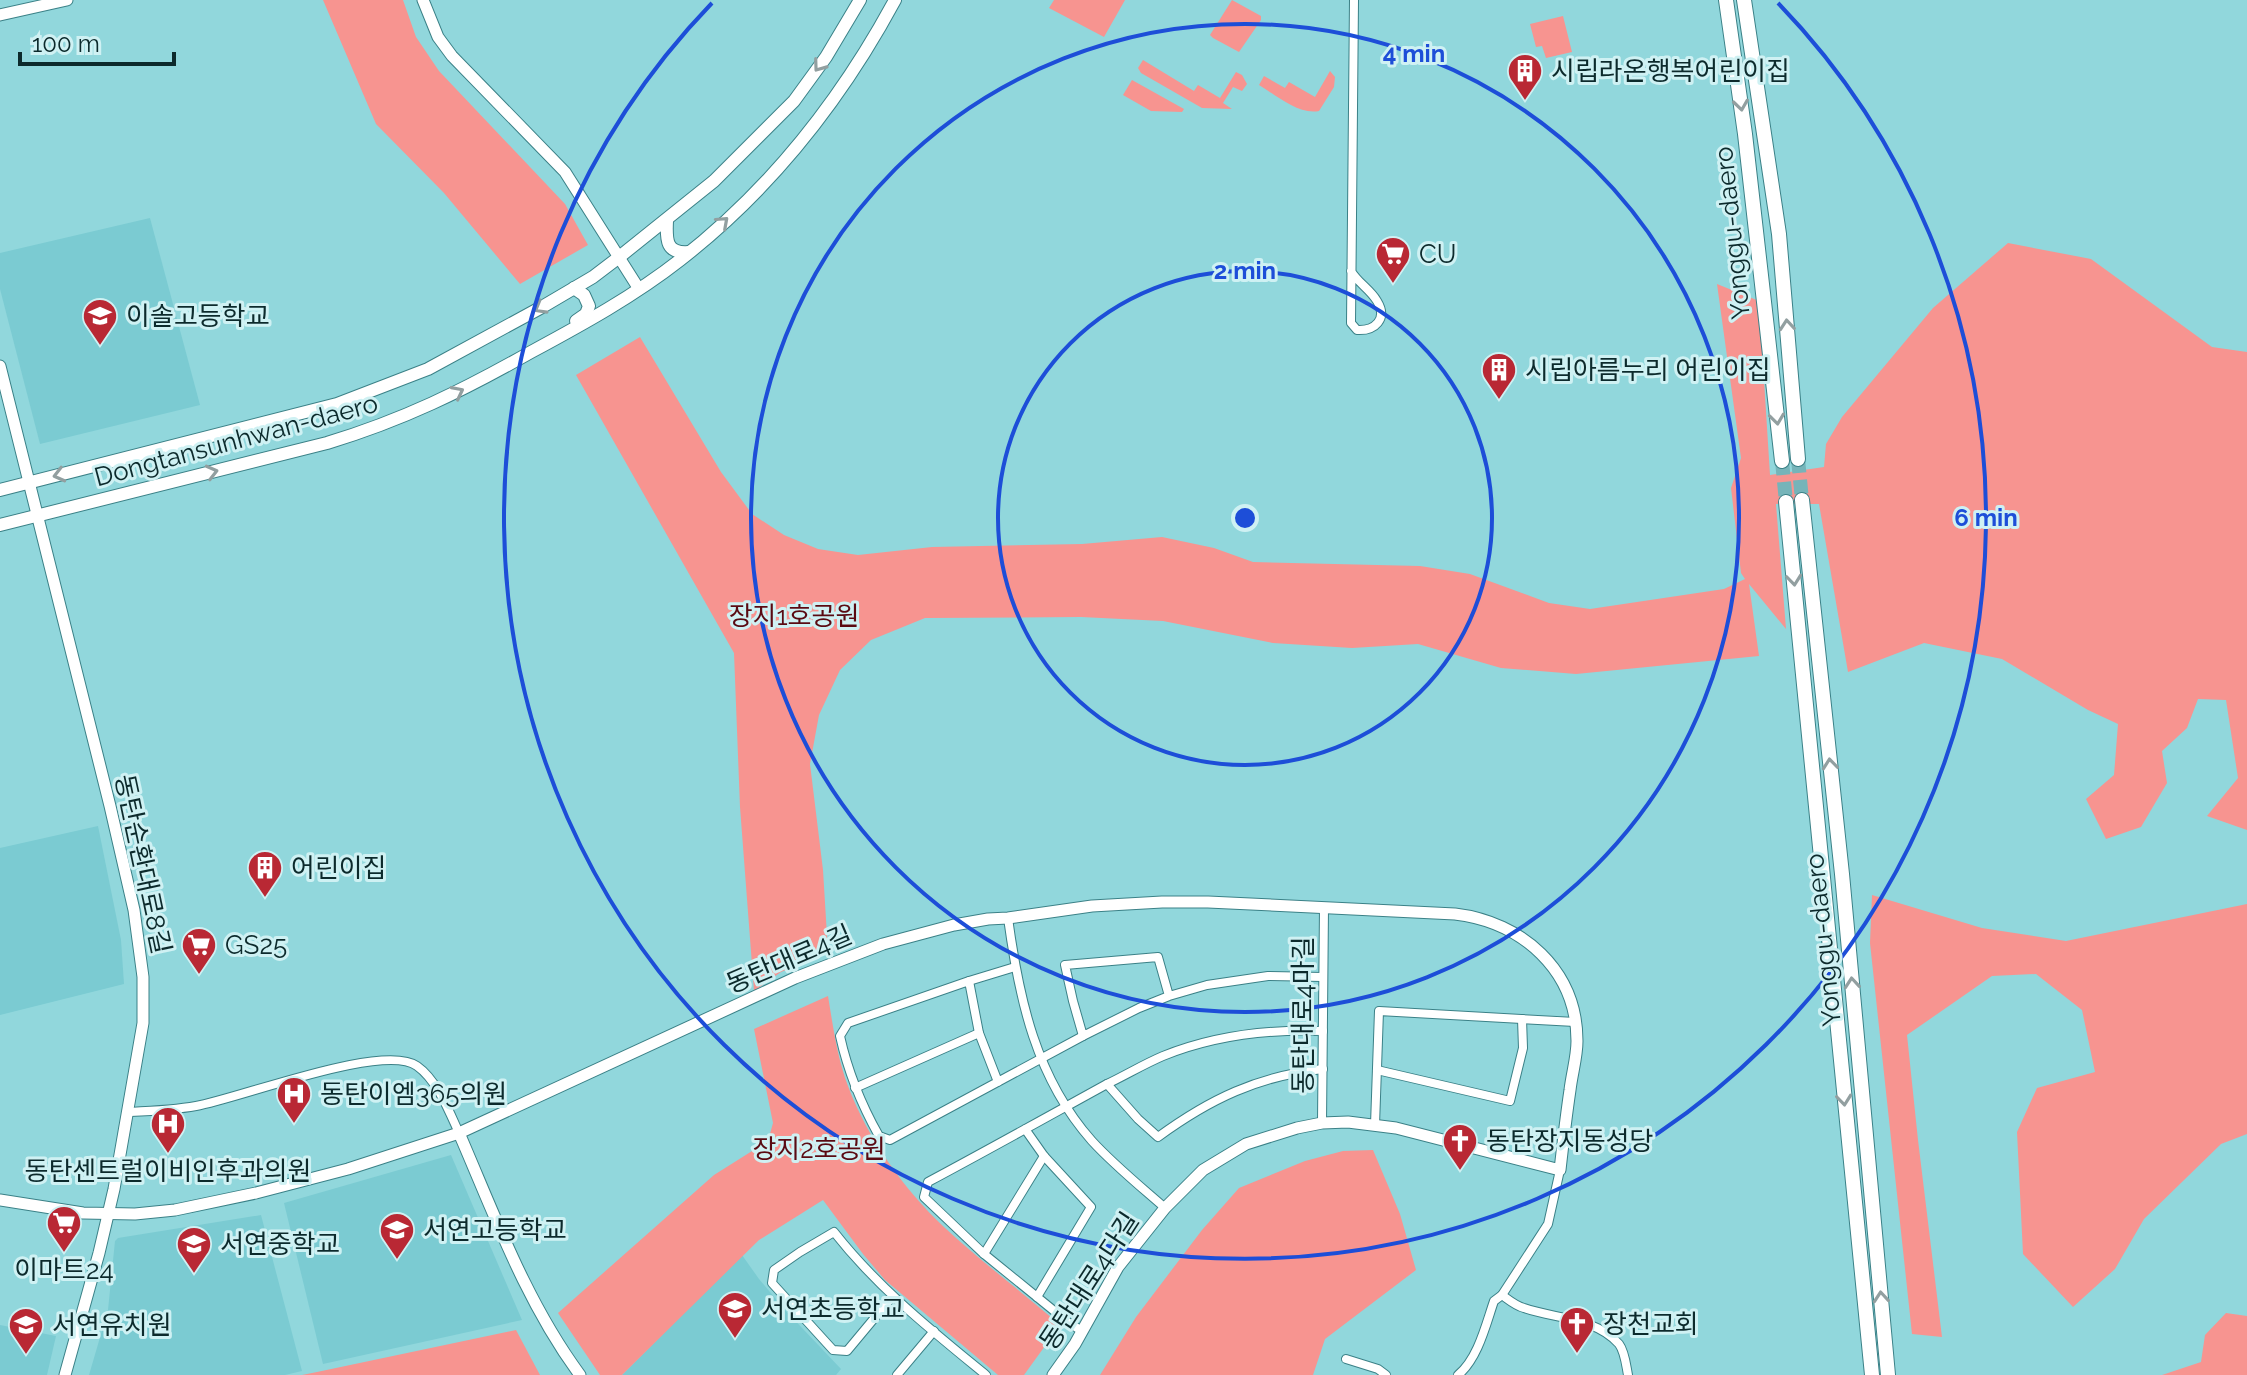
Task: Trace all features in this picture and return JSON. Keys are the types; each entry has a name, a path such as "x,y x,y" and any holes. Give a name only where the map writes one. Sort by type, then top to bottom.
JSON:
{"highway":[{"name":"Yonggu-daero","path":"1726,0 1745,134 1782,461"},
{"name":"Yonggu-daero","path":"1744,0 1779,234 1798,459"},
{"name":"Yonggu-daero","path":"1872,1375 1819,844 1794,501 1842,874 1888,1375"}],"main road":[{"name":"Dongtansunhwan-daero","path":"0,490 308,412 369,393 457,354 574,288 667,221 714,181 794,101 826,57 860,0"},
{"name":"Dongtansunhwan-daero","path":"0,525 36,510 327,443 362,432 446,398 549,343 639,289 690,252 756,191 798,145 856,67 895,0"},
{"path":"667,221 666,235 672,250 690,252"},
{"path":"549,343 586,314 587,301 574,288"}],"street":[{"path":"0,15 67,0"},
{"path":"423,0 438,37 452,56 565,172 639,289"},
{"path":"1351,271 1378,302 1380,309 1381,320 1365,331 1357,330 1351,323 1351,271 1354,0"},
{"name":"동탄순환대로8길","path":"0,366 110,806 140,947 143,977 143,1023 129,1112 108,1214 65,1375"},
{"name":"동탄대로4길","path":"0,1200 83,1213 175,1210 348,1169 459,1133 795,978 883,944 988,919 1092,906 1162,902 1455,914 1474,916 1519,935 1552,966 1569,1000 1575,1022 1575,1061 1560,1170"},
{"name":"동탄대로4마길","path":"1322,1123 1324,907"},
{"path":"1008,918 1025,1012 1040,1058 1066,1107 1103,1152 1165,1208"},
{"path":"1083,1036 1065,965 1158,957 1169,996"},
{"path":"1015,967 848,1023 840,1036 855,1088 879,1136 890,1140 1040,1058 1169,996 1207,985 1268,976 1323,977"},
{"path":"969,981 979,1033 998,1082"},
{"path":"1375,1125 1379,1011 1575,1022"},
{"path":"1377,1070 1510,1101 1523,1048 1522,1019"},
{"path":"1082,1331 984,1254 924,1197 928,1182 1161,1057 1219,1038 1274,1031 1323,1031"},
{"path":"855,1088 979,1033"},
{"path":"129,1112 197,1106 358,1063 398,1058 415,1064 428,1076 448,1110 524,1282 580,1375"},
{"path":"1107,1084 1158,1137 1194,1111 1228,1093 1275,1077 1323,1069"},
{"name":"동탄대로4다길","path":"1053,1375 1118,1267 1165,1208 1203,1170 1271,1135 1322,1123 1375,1125 1560,1170"},
{"path":"1025,1129 1044,1156 1091,1207 1037,1297"},
{"path":"984,1254 1044,1156"},
{"path":"1460,1374 1472,1357 1494,1301 1502,1295 1548,1224 1560,1170"},
{"path":"892,1297 847,1351 833,1350 772,1283 774,1270 834,1232 892,1297 984,1374"},
{"path":"1502,1295 1521,1308 1583,1322 1602,1331 1619,1345 1628,1375"},
{"path":"897,1375 934,1331"},
{"path":"1346,1359 1365,1364 1386,1375"}],"shaded area":[{"name":"이솔고등학교","path":"150,218 200,405 40,444 0,289 0,253"},
{"path":"98,826 121,940 124,984 0,1015 0,848"},
{"name":"서연고등학교","path":"451,1155 522,1320 323,1364 284,1203"},
{"name":"서연중학교","path":"261,1215 302,1371 285,1375 89,1375 108,1310 115,1241 118,1238"},
{"name":"서연초등학교","path":"742,1255 785,1310 841,1369 836,1375 622,1375"},
{"name":"서연유치원","path":"0,1325 56,1336 47,1375 0,1375"}],"green space":[{"path":"323,0 403,0 416,37 439,71 565,204 588,245 520,284 444,193 376,124"},
{"path":"1054,0 1125,0 1104,37 1049,8"},
{"path":"1232,0 1261,16 1239,52 1210,35"},
{"path":"1563,16 1572,52 1546,58 1542,46 1536,47 1530,24"},
{"path":"1143,60 1194,91 1198,85 1220,98 1236,72 1247,84 1242,91 1233,87 1223,103 1232,109 1202,108 1141,73 1138,68"},
{"path":"1330,71 1335,77 1334,87 1319,111 1295,107 1259,85 1264,76 1285,88 1289,82 1315,97"},
{"path":"1132,80 1184,109 1182,112 1151,111 1123,95"},
{"name":"장지1호공원","path":"2008,243 2091,259 2212,347 2247,352 2247,830 2207,816 2238,778 2226,700 2198,699 2187,728 2162,751 2167,783 2141,827 2106,839 2086,799 2114,775 2118,724 2088,710 2002,659 1924,643 1848,672 1819,504 1776,504 1786,629 1749,584 1759,656 1576,674 1501,668 1418,644 1352,648 1273,643 1163,621 1081,617 925,618 871,640 840,670 819,715 810,764 823,870 828,952 781,972 754,991 740,807 734,653 576,375 640,337 721,472 752,514 784,535 818,549 858,555 932,547 1082,544 1162,537 1214,548 1253,562 1420,566 1470,574 1549,603 1590,609 1724,589 1745,579 1741,573 1731,488 1741,458 1717,284 1759,301 1770,475 1824,467 1826,444 1842,417 1933,308"},
{"path":"1872,895 1982,928 2066,941 2247,904 2247,1134 2221,1144 2144,1219 2115,1269 2073,1307 2023,1254 2017,1132 2037,1088 2095,1072 2082,1010 2036,974 1992,976 1907,1035 1942,1337 1912,1334 1870,943"},
{"name":"장지2호공원","path":"828,996 838,1053 848,1086 888,1162 944,1227 1052,1318 1058,1328 1024,1375 998,1375 885,1280 823,1200 759,1240 622,1375 600,1375 558,1313 714,1175 768,1141 773,1123 754,1029"},
{"path":"1373,1150 1400,1214 1416,1270 1325,1339 1313,1375 1100,1375 1136,1317 1202,1230 1239,1188 1305,1161 1343,1151"},
{"path":"2226,1313 2247,1316 2247,1375 2162,1375 2201,1362 2205,1335"},
{"path":"516,1330 540,1375 302,1375 317,1372"}],"tunnel":[{"path":"1798,459 1802,500"},
{"path":"1782,461 1786,502"}],"place":[{"name":"시립라온행복어린이집","path":"1525,102"},
{"name":"CU","path":"1393,285"},
{"name":"이솔고등학교","path":"100,347"},
{"name":"시립아름누리 어린이집","path":"1499,401"},
{"name":"어린이집","path":"265,899"},
{"name":"GS25","path":"199,976"},
{"name":"동탄이엠365의원","path":"294,1125"},
{"name":"동탄센트럴이비인후과의원","path":"168,1155"},
{"name":"동탄장지동성당","path":"1460,1172"},
{"name":"이마트24","path":"64,1254"},
{"name":"서연고등학교","path":"397,1261"},
{"name":"서연중학교","path":"194,1275"},
{"name":"서연초등학교","path":"735,1340"},
{"name":"장천교회","path":"1577,1355"},
{"name":"서연유치원","path":"26,1356"}]}
